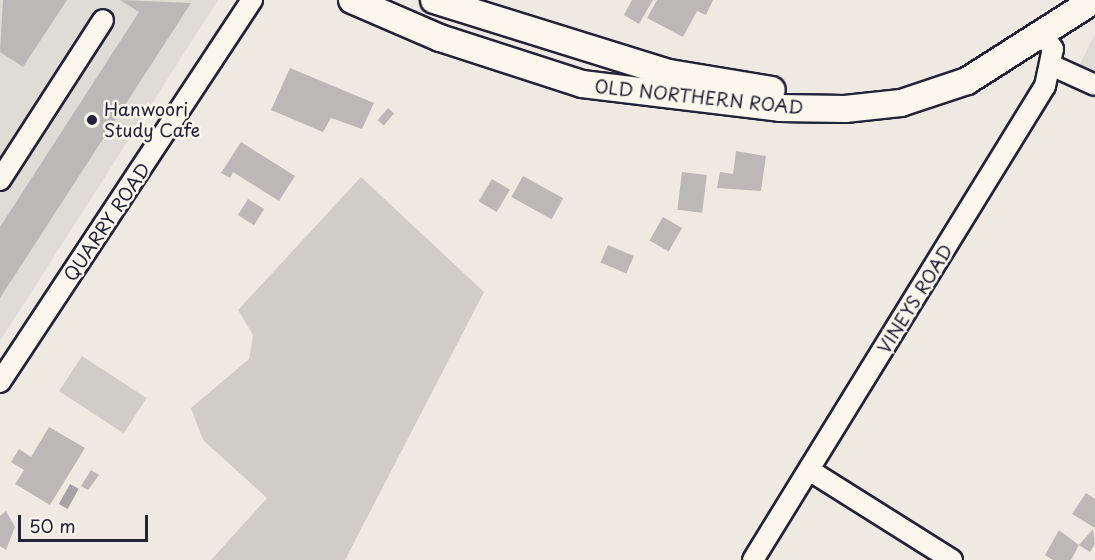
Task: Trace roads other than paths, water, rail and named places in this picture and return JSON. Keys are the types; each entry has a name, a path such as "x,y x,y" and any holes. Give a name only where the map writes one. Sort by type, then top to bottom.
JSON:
{"main road":[{"name":"OLD NORTHERN ROAD","path":"352,0 450,42 582,84 780,108 874,107 941,92 997,67 1094,0"},
{"name":"OLD NORTHERN ROAD","path":"434,0 669,73 775,91 890,89 1044,34"}],"street":[{"name":"QUARRY ROAD","path":"0,382 252,0"},
{"path":"0,180 104,20"},
{"path":"1044,34 1053,49 1053,66 1095,85"},
{"name":"VINEYS ROAD","path":"753,560 1053,66"},
{"path":"809,470 952,560"}],"place":[{"name":"Hanwoori Study Cafe","path":"92,120"}]}
